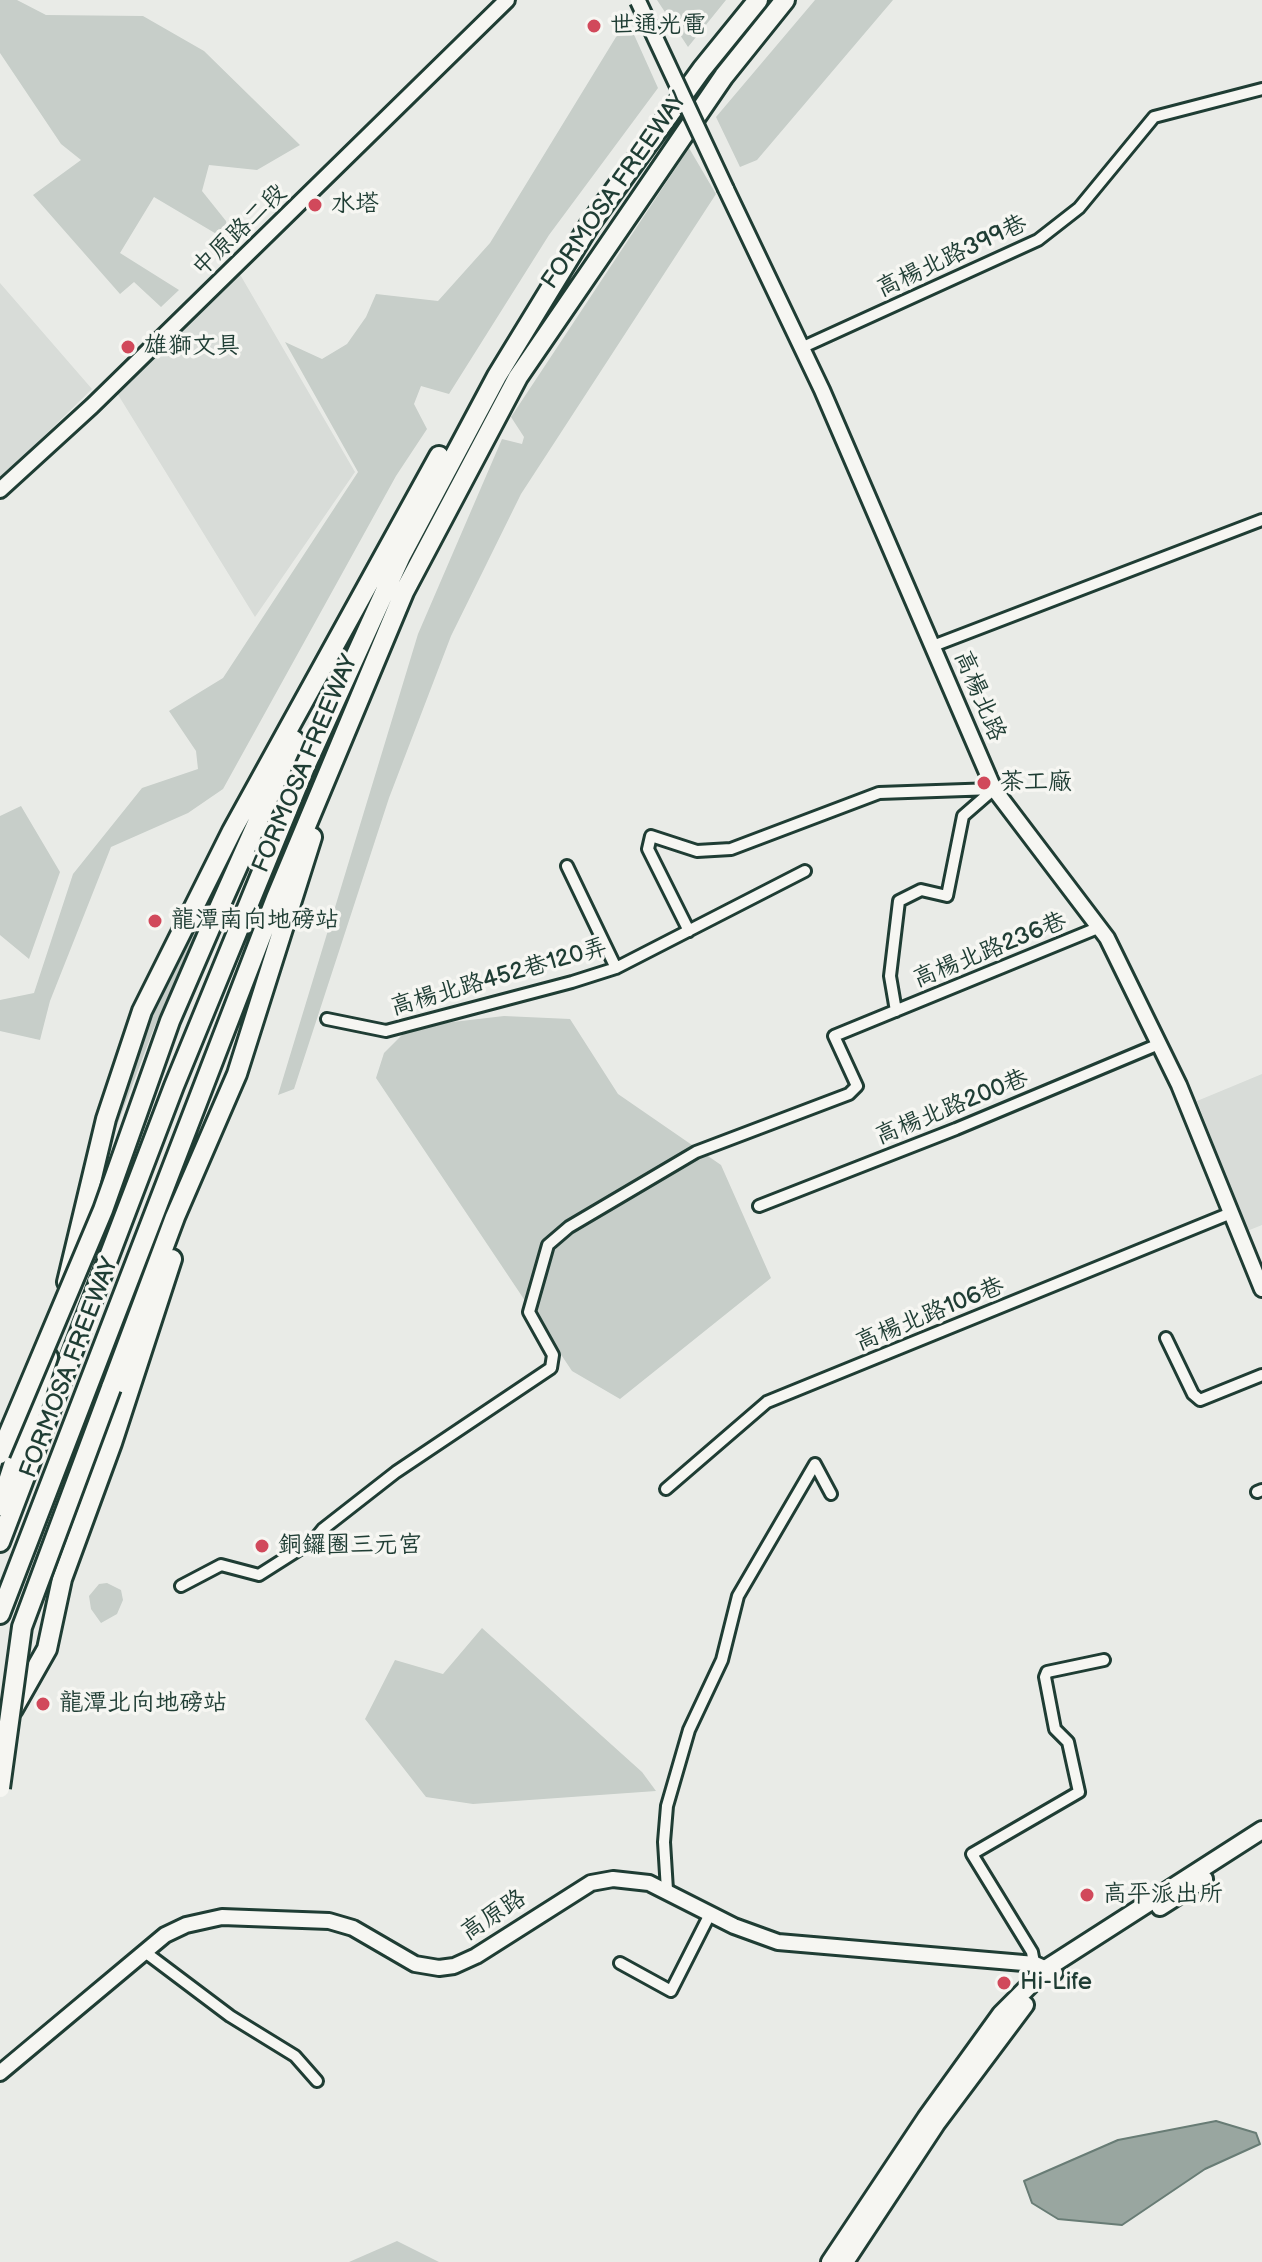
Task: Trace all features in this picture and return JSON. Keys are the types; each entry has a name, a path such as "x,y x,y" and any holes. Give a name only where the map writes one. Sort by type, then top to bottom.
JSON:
{"highway":[{"name":"FORMOSA FREEWAY","path":"0,1542 131,1193 305,767 401,556 535,310 590,224 702,69 758,0"},
{"name":"FORMOSA FREEWAY","path":"0,1614 276,898 404,592 518,377 715,88 785,0"},
{"path":"0,1506 43,1374 106,1119 142,1011 232,831 439,456 535,310"},
{"path":"0,1454 103,1210 170,1021 330,657"},
{"path":"0,1788 22,1627 175,1217 237,1074 343,734"},
{"path":"0,1735 47,1649 69,1560 112,1443 205,1152"}],"main road":[{"path":"830,2262 926,2118 1001,2014 1043,1971 1262,1830"},
{"path":"845,2262 1043,1971 1262,1843"}],"street":[{"name":"中原路二段","path":"0,490 92,406 507,0"},
{"name":"高楊北路","path":"638,0 801,348 994,789 1100,927 1159,1044 1262,1289"},
{"name":"高楊北路399巷","path":"801,348 1038,240 1079,208 1154,117 1262,89"},
{"path":"933,646 1262,520"},
{"path":"689,931 648,849 651,836 697,851 731,849 879,793 994,789"},
{"path":"896,1011 890,976 899,901 921,890 947,896 963,816 994,789"},
{"path":"567,866 616,968"},
{"name":"高楊北路452巷120弄","path":"327,1019 386,1031 616,968 805,871"},
{"name":"高楊北路236巷","path":"181,1586 221,1565 259,1575 314,1540 323,1529 396,1472 551,1368 553,1355 529,1312 548,1245 569,1227 696,1152 849,1094 857,1086 834,1036 1100,927"},
{"name":"高楊北路200巷","path":"759,1206 1159,1044"},
{"name":"高楊北路106巷","path":"666,1489 767,1402 1231,1213"},
{"path":"1166,1338 1193,1394 1200,1400 1262,1375"},
{"path":"667,1890 664,1842 667,1806 689,1730 722,1660 738,1596 815,1464 831,1494"},
{"path":"1043,1971 972,1854 1079,1792 1068,1742 1055,1729 1045,1677 1047,1672 1104,1660"},
{"name":"高原路","path":"0,2073 165,1935 186,1925 213,1919 305,1917 353,1928 415,1964 454,1966 591,1883 637,1880 667,1890 753,1935 788,1943 1043,1971"},
{"path":"620,1963 671,1991 710,1914"},
{"path":"145,1952 230,2016 295,2056 317,2081"}],"shaded area":[{"path":"0,0 17,0 46,15 143,16 204,51 300,145 257,170 209,165 202,191 226,221 230,242 154,197 120,253 179,290 161,307 134,282 120,294 33,195 81,160 61,144 0,53"},
{"path":"657,0 726,0 688,47"},
{"path":"815,0 893,0 757,160 740,167 716,117"},
{"path":"627,19 658,88 549,235 449,394 421,386 414,404 427,429 396,476 223,789 188,813 111,847 50,1001 40,1040 0,1031 0,1000 34,993 73,874 142,788 198,769 196,751 169,711 223,678 358,472 285,342 322,359 347,344 366,317 376,294 438,301 490,243"},
{"path":"689,148 716,194 521,494 451,636 389,798 294,1089 278,1095 418,634 502,439 522,444 524,437 511,417"},
{"path":"238,271 355,472 255,617 117,393"},
{"path":"0,283 92,389 0,479"},
{"path":"261,792 154,1028 102,1165 135,1044"},
{"path":"21,806 60,872 29,959 0,935 0,816"},
{"path":"504,1016 570,1019 618,1094 721,1165 771,1278 620,1399 572,1371 376,1078 384,1053 410,1027"},
{"path":"1262,1074 1262,1225 1247,1231 1197,1101"},
{"path":"107,1583 121,1590 123,1600 117,1614 101,1623 91,1609 89,1596 99,1584"},
{"path":"482,1628 642,1772 656,1791 473,1804 426,1797 365,1719 395,1660 443,1674"},
{"path":"1216,2121 1256,2133 1260,2144 1205,2169 1122,2225 1058,2219 1032,2203 1024,2181 1118,2140"},
{"path":"397,2241 439,2262 349,2262"}],"place":[{"name":"世通光電","path":"594,26"},
{"name":"水塔","path":"315,205"},
{"name":"雄獅文具","path":"128,347"},
{"name":"茶工廠","path":"984,783"},
{"name":"龍潭南向地磅站","path":"155,921"},
{"name":"銅鑼圈三元宮","path":"262,1546"},
{"name":"龍潭北向地磅站","path":"43,1704"},
{"name":"高平派出所","path":"1087,1895"},
{"name":"Hi-Life","path":"1004,1983"}]}
